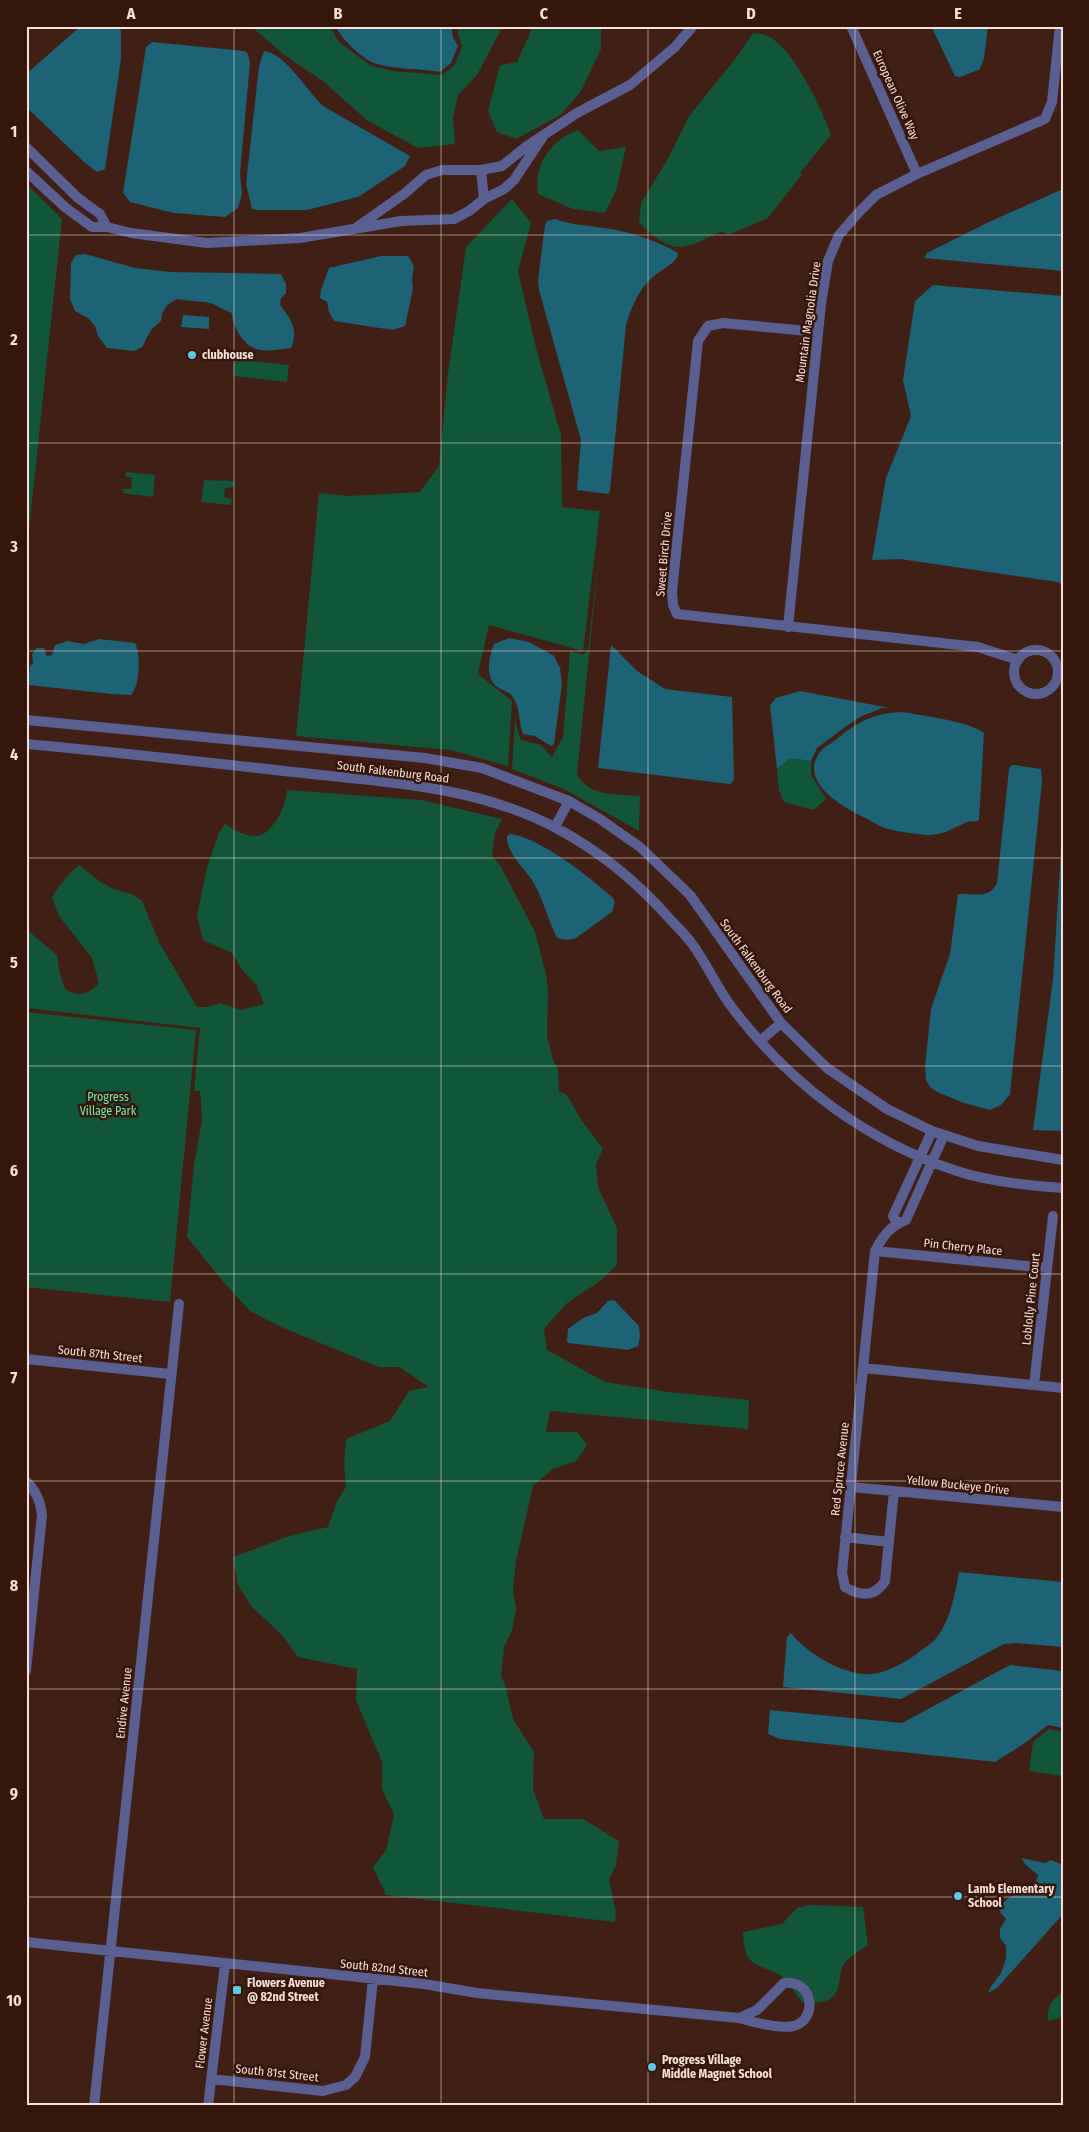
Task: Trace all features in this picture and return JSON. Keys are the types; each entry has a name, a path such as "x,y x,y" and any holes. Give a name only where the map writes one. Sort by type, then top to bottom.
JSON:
{"street":[{"path":"354,229 404,194 426,175 442,170 481,170 502,166 577,112 630,85 674,48 693,26"},
{"name":"European Olive Way","path":"851,26 917,174"},
{"name":"Mountain Magnolia Drive","path":"788,627 818,332 828,260 839,236 876,195 917,174 1045,119 1052,102 1060,26"},
{"path":"26,172 66,208 92,227 107,227 130,234 208,243 300,238 401,221 454,218 504,189 514,180 544,135"},
{"path":"26,148 78,198 100,214 107,227"},
{"path":"481,170 484,199"},
{"name":"Sweet Birch Drive","path":"818,332 723,323 708,326 698,341 672,592 673,605 677,614 978,647 1018,660"},
{"path":"1037,650 1051,656 1058,669 1055,684 1044,693 1038,694 1024,691 1019,686 1014,673 1018,660 1023,654 1037,650"},
{"name":"South Falkenburg Road","path":"26,720 426,758 482,768 569,801 600,819 640,847 690,895 781,1023 827,1068 888,1109 932,1132 978,1146 1063,1160"},
{"name":"South Falkenburg Road","path":"26,744 425,786 491,800 555,827 598,854 646,893 692,943 733,1009 760,1041 804,1087 868,1132 932,1162 960,1172 1035,1186 1063,1188"},
{"path":"555,827 569,801"},
{"path":"760,1041 781,1023"},
{"path":"897,1223 893,1216 932,1132"},
{"name":"Red Spruce Avenue","path":"894,1491 884,1581 880,1588 869,1595 854,1593 845,1587 842,1573 876,1251 884,1235 897,1223 906,1220 944,1135"},
{"path":"902,1199 913,1204"},
{"name":"Loblolly Pine Court","path":"1034,1385 1053,1216"},
{"name":"Pin Cherry Place","path":"876,1251 1047,1268"},
{"name":"Endive Avenue","path":"94,2106 170,1374 179,1304"},
{"name":"South 87th Street","path":"26,1358 170,1374"},
{"path":"864,1368 1063,1388"},
{"path":"26,1481 35,1490 41,1502 42,1515 26,1671"},
{"name":"Yellow Buckeye Drive","path":"851,1487 1063,1507"},
{"path":"845,1537 889,1542"},
{"name":"South 82nd Street","path":"26,1942 373,1979 477,1993 739,2018 763,2024 794,2026 801,2022 810,2009 810,2002 803,1987 794,1982 784,1983 758,2010 739,2018"},
{"name":"Flower Avenue","path":"208,2106 225,1964"},
{"name":"South 81st Street","path":"211,2079 323,2091 346,2085 354,2077 365,2056 373,1979"}],"green space":[{"path":"251,26 330,26 339,42 371,66 394,71 442,75 454,66 462,47 456,26 503,26 477,75 458,95 453,119 455,144 418,148 368,121 324,82 284,55"},
{"path":"533,26 601,26 601,49 581,91 562,114 516,139 497,132 488,111 500,65 517,62"},
{"path":"753,33 768,36 788,53 814,96 831,135 800,173 802,174 768,218 728,235 722,231 687,246 670,245 651,234 639,223 641,203 669,157 689,116 739,54"},
{"path":"578,130 599,151 626,147 616,191 605,213 573,209 538,194 538,173 546,155 560,140"},
{"path":"26,183 62,219 26,557"},
{"path":"512,199 531,223 518,271 536,348 561,435 562,507 600,511 583,651 489,625 478,674 512,701 508,766 450,750 296,736 319,493 349,496 420,492 439,466 448,373 466,247"},
{"path":"234,359 289,365 287,382 233,376"},
{"path":"126,472 155,475 153,497 123,493 123,489 131,489 132,478 125,476"},
{"path":"204,480 234,481 234,487 225,488 224,497 232,499 231,505 201,502"},
{"path":"601,537 577,773 581,781 595,790 604,793 640,796 639,831 564,789 512,769 515,718 521,740 541,745 552,757 563,737 570,651 583,655 588,651"},
{"path":"790,758 811,761 811,775 826,799 814,810 784,802 779,790 777,769"},
{"path":"287,790 421,800 502,819 495,833 492,856 500,865 535,932 546,974 548,989 547,1036 553,1060 558,1068 559,1092 566,1094 582,1121 603,1149 596,1164 598,1187 617,1228 617,1265 600,1281 567,1303 544,1329 547,1350 605,1382 669,1392 749,1400 748,1429 550,1411 546,1432 577,1432 587,1445 576,1461 553,1469 533,1486 516,1561 513,1590 516,1609 512,1631 504,1647 501,1676 506,1687 513,1719 534,1752 533,1789 544,1819 583,1819 619,1841 616,1865 609,1879 616,1913 615,1922 386,1895 373,1867 386,1850 394,1815 382,1789 382,1762 356,1700 357,1669 298,1657 282,1635 252,1607 238,1585 233,1557 289,1536 328,1527 337,1501 346,1487 344,1464 346,1439 390,1421 409,1391 429,1387 399,1367 379,1367 281,1327 250,1311 225,1284 187,1237 194,1165 202,1120 200,1091 194,1091 200,1028 26,1008 26,929 57,955 60,975 65,989 70,992 83,994 99,983 92,958 59,916 52,898 64,880 79,865 102,883 116,890 132,894 142,901 160,944 197,1007 208,1007 220,1003 241,1010 264,1004 256,984 243,971 232,953 203,940 197,916 207,867 219,833 225,824 247,835 261,835 273,826 281,811"},
{"name":"Progress Village Park","path":"26,1012 196,1030 170,1302 26,1287"},
{"path":"1049,1729 1063,1732 1063,1776 1029,1771 1033,1742"},
{"path":"809,1905 863,1907 868,1945 846,1961 834,1995 826,2001 815,2003 802,2002 783,1977 754,1964 746,1953 743,1932 782,1924 797,1908"},
{"path":"1063,1992 1063,2017 1048,2021 1048,2012 1051,2004"}],"water":[{"path":"81,26 117,26 121,31 121,59 105,169 97,172 26,107 26,74"},
{"path":"335,26 451,26 453,37 458,46 451,63 440,72 390,67 374,63 363,57 347,42"},
{"path":"931,26 988,26 984,58 980,69 960,77 955,76"},
{"path":"152,42 245,51 248,54 250,63 240,173 242,194 238,208 225,217 174,213 130,202 123,193 146,47"},
{"path":"264,51 272,53 288,65 323,106 410,156 405,166 358,197 307,210 252,209 246,184 259,66"},
{"path":"1063,189 1063,271 924,258 927,253 991,221"},
{"path":"555,219 628,233 659,243 678,253 672,263 656,274 643,287 633,305 626,325 610,491 608,494 577,490 581,440 539,290 538,280 545,225 547,221"},
{"path":"85,254 135,268 171,272 281,274 286,284 286,293 281,298 280,305 293,325 294,330 291,348 268,350 254,348 245,342 238,333 232,313 210,303 177,299 166,307 161,321 151,330 142,347 134,351 107,348 98,336 95,326 88,318 75,311 70,299 71,263 76,255"},
{"path":"381,256 408,256 414,266 413,289 405,326 393,330 334,321 329,312 327,302 320,298 329,268"},
{"path":"933,285 1063,296 1063,585 1058,582 900,559 872,560 886,478 911,416 903,380 915,301"},
{"path":"183,315 209,317 209,329 181,327"},
{"path":"509,638 529,642 554,656 560,668 562,684 554,744 551,746 535,736 523,734 515,701 510,694 496,686 490,677 490,660 494,644"},
{"path":"99,639 135,643 139,669 136,684 131,695 28,685 30,666 33,663 32,654 37,648 44,648 47,656 52,655 55,645 68,641 84,644"},
{"path":"611,645 637,671 665,689 732,697 734,780 730,784 598,768"},
{"path":"800,691 890,708 882,708 860,717 848,725 817,748 811,761 790,758 777,769 770,705 776,698"},
{"path":"903,712 957,722 984,733 979,820 967,822 946,832 932,835 893,830 880,826 848,809 837,802 819,784 815,774 815,763 824,748 861,722 884,714"},
{"path":"1010,766 1041,769 1042,781 1010,1094 1001,1105 990,1110 964,1103 937,1092 930,1087 926,1080 925,1067 931,1009 950,954 958,894 985,894 990,892 997,883 1009,769"},
{"path":"1063,817 1063,1131 1033,1130 1053,979"},
{"path":"510,834 535,842 578,869 612,897 615,902 612,912 576,938 568,940 557,938 536,887 509,848 507,836"},
{"path":"614,1300 639,1326 638,1346 628,1350 568,1343 568,1329 583,1318 597,1313 608,1301"},
{"path":"959,1572 1063,1582 1063,1647 1016,1643 1004,1644 901,1699 783,1687 787,1637 791,1633 808,1650 820,1658 845,1670 858,1673 882,1672 911,1658 933,1641 942,1631 952,1606"},
{"path":"1010,1665 1063,1671 1063,1728 1048,1725 1025,1743 995,1762 780,1739 768,1734 770,1710 902,1723"},
{"path":"1021,1858 1045,1863 1051,1860 1063,1865 1063,1914 997,1988 988,1993 1001,1973 1006,1959 1006,1946 1000,1938 1000,1929 1006,1919 1000,1912 1003,1904 1007,1899 1031,1887 1038,1875"}],"place":[{"name":"clubhouse","path":"192,355"},
{"name":"Lamb Elementary School","path":"958,1896"},
{"name":"Flowers Avenue @ 82nd Street","path":"237,1990"},
{"name":"Progress Village Middle Magnet School","path":"652,2067"}]}
